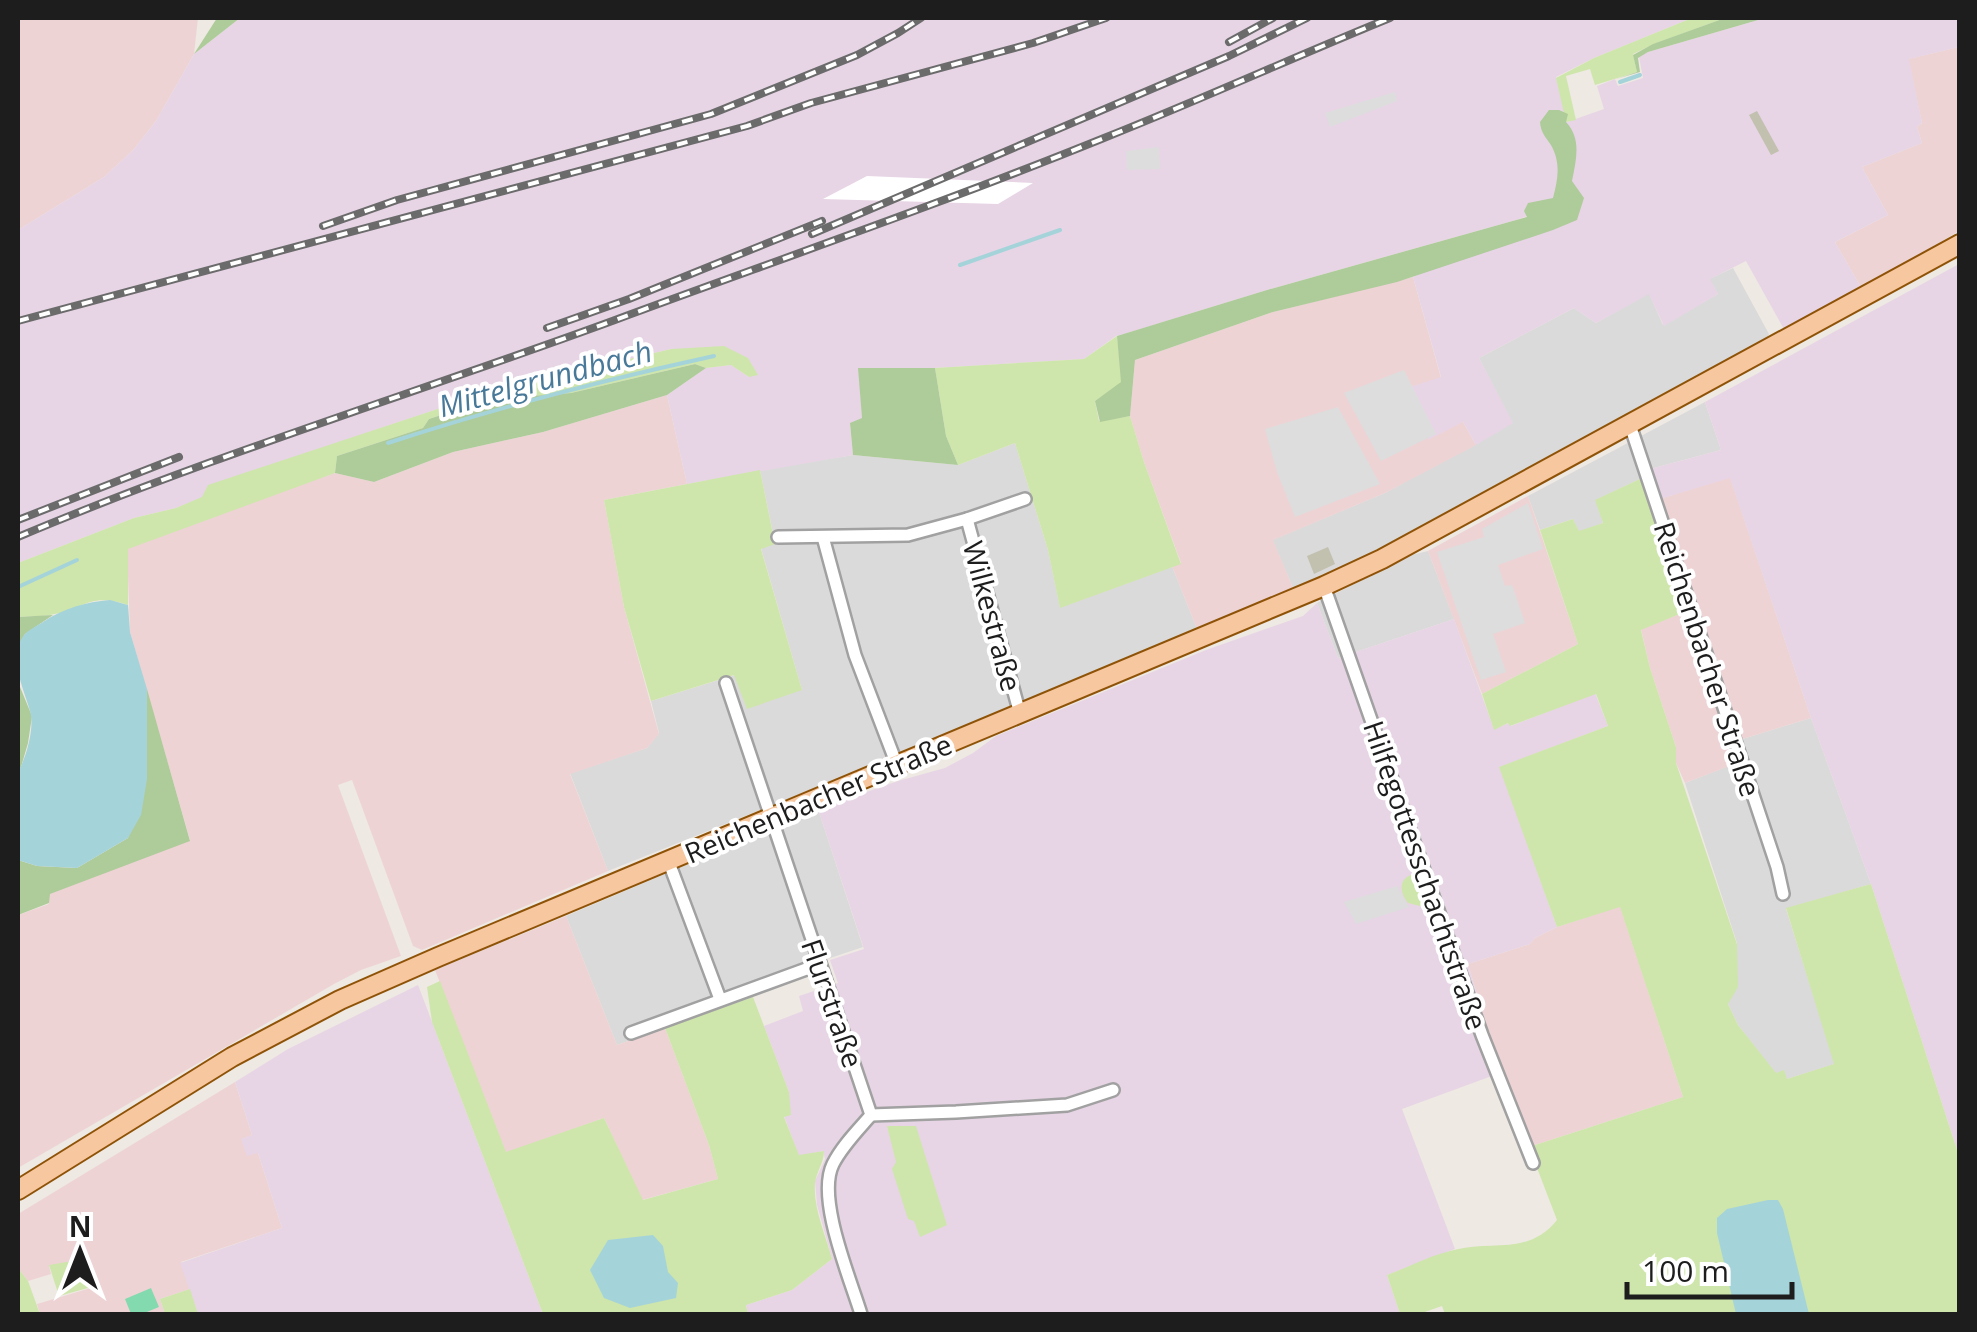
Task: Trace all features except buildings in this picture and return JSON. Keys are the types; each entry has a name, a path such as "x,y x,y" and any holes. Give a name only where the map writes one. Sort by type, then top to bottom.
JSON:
{"main road":[{"name":"Reichenbacher Straße","path":"18,1190 203,1074 326,1007 1324,586 1414,543 1960,244"}],"street":[{"name":"Reichenbacher Straße","path":"1630,425 1777,867 1782,894"},
{"path":"778,538 908,534 1026,500"},
{"name":"Wilkestraße","path":"967,519 1020,714"},
{"path":"823,537 855,655 897,765"},
{"name":"Hilfegottesschachtstraße","path":"1324,586 1482,1035 1533,1162"},
{"name":"Flurstraße","path":"726,683 871,1115"},
{"path":"668,860 720,999"},
{"path":"631,1032 820,964"},
{"path":"861,1314 828,1204 827,1184 832,1165 871,1115 1067,1105 1112,1090"}],"shaded area":[{"path":"18,18 198,18 194,54 156,121 134,149 104,177 18,230"},
{"path":"240,18 1692,18 1556,77 1567,122 1604,109 1597,86 1615,79 1618,86 1643,78 1639,57 1648,52 1765,18 1959,18 1959,47 1909,59 1922,123 1917,127 1922,143 1862,167 1888,215 1835,242 1862,289 1785,331 1746,261 1710,279 1718,294 1664,326 1649,294 1596,323 1574,308 1479,358 1513,423 1476,445 1463,422 1428,440 1401,390 1441,377 1413,277 1562,204 1116,336 1084,359 935,368 859,368 862,418 850,424 853,455 687,484 667,395 706,368 731,365 749,377 748,358 671,349 480,395 18,563 18,230 104,177 134,149 156,121 194,54"},
{"path":"1959,47 1959,231 1862,289 1835,242 1888,215 1862,167 1922,143 1917,127 1922,123 1908,59"},
{"path":"1395,92 1397,101 1330,127 1325,113"},
{"path":"1757,111 1779,151 1771,155 1749,115"},
{"path":"1159,147 1160,169 1127,170 1126,151"},
{"path":"1959,264 1959,1156 1871,884 1730,478 1650,502 1642,478 1654,468 1721,450 1705,402"},
{"path":"1733,268 1769,334 1767,340 1423,527 1293,588 1272,540 1385,493 1512,423 1479,358 1574,308 1596,323 1649,293 1663,325 1718,294 1709,279"},
{"path":"1413,277 1441,378 1402,390 1463,422 1476,445 1385,493 1273,540 1293,588 1197,629 1172,566 1181,563 1130,416 1135,360 1273,312"},
{"path":"1404,370 1436,434 1381,461 1344,393"},
{"path":"667,395 687,484 604,500 624,607 659,734 647,748 570,774 608,871 422,950 413,946 352,780 338,785 401,956 334,984 18,1168 18,915 49,904 49,894 190,840 130,632 127,549 189,521 335,473 374,482 453,452 543,432"},
{"path":"1705,402 1721,450 1654,468 1596,500 1603,523 1579,532 1573,519 1540,530 1528,496"},
{"path":"1338,407 1380,484 1295,517 1265,429"},
{"path":"1015,443 1048,550 1060,607 1172,566 1197,629 965,728 608,871 570,773 647,748 659,733 651,701 735,675 802,690 761,548 775,543 760,470 853,455 958,465"},
{"path":"1730,477 1811,718 1739,740 1745,760 1685,783 1676,763 1676,747 1641,629 1682,613 1650,502"},
{"path":"1528,496 1578,644 1482,694 1428,551"},
{"path":"1528,503 1543,549 1498,565 1505,586 1512,585 1525,623 1493,634 1506,672 1481,680 1437,552 1484,537 1482,529"},
{"path":"1328,547 1335,564 1314,574 1307,556"},
{"path":"1428,551 1454,619 1338,658 1317,603 1411,555"},
{"path":"1317,603 1338,658 1454,619 1494,729 1595,693 1608,726 1500,767 1557,927 1530,944 1468,964 1500,1073 1402,1109 1455,1249 1387,1275 1400,1314 748,1314 746,1305 792,1290 832,1259 817,1205 815,1181 825,1159 823,1151 799,1156 784,1116 789,1092 764,1026 803,1011 799,996 838,983 830,960 864,949 818,809 945,768 996,736 1206,650 1303,616"},
{"path":"1811,718 1871,884 1786,909 1835,1064 1787,1079 1776,1074 1738,1025 1728,1004 1737,943 1685,783 1744,760 1739,740"},
{"path":"818,809 863,947 750,985 753,997 617,1045 566,916"},
{"path":"1397,886 1409,907 1356,924 1344,902"},
{"path":"1620,906 1683,1097 1529,1147 1500,1073 1468,964 1530,944 1557,927"},
{"path":"566,916 617,1045 665,1028 718,1179 642,1200 604,1118 506,1153 435,970"},
{"path":"418,985 543,1314 198,1314 180,1263 282,1228 258,1153 247,1156 241,1139 252,1135 235,1082 288,1049"},
{"path":"235,1082 252,1135 242,1139 258,1153 282,1228 181,1262 190,1289 160,1299 165,1314 40,1314 37,1304 94,1287 49,1266 51,1274 28,1281 18,1268 18,1214"}],"green space":[{"path":"217,18 240,18 194,54"},
{"path":"1692,18 1725,18 1633,54 1637,72 1595,85 1590,69 1566,76 1576,120 1566,122 1556,78"},
{"path":"1725,18 1765,18 1648,52 1638,58 1640,72 1616,79 1637,72 1633,55"},
{"path":"1549,110 1568,114 1566,122 1574,135 1572,181 1584,198 1577,220 1397,282 1273,312 1135,360 1130,416 1100,422 1095,401 1121,382 1117,336 1527,217 1524,211 1528,203 1553,198 1556,184 1556,158 1540,122"},
{"path":"1117,336 1122,383 1095,401 1099,421 1130,416 1181,564 1060,608 1048,550 1015,443 958,465 946,436 935,368 1084,359"},
{"path":"724,346 748,358 758,375 749,377 731,365 706,368 695,364 571,393 490,399 429,419 423,428 337,456 335,473 128,549 128,605 104,600 61,613 18,617 18,563 134,518 176,508 202,497 208,485 480,395 671,349"},
{"path":"695,364 706,368 667,395 543,432 453,452 374,482 335,473 337,456 423,428 429,419 490,399 571,393"},
{"path":"858,368 935,368 946,436 958,465 853,455 850,423 862,418"},
{"path":"760,470 775,544 761,549 802,690 747,709 734,675 651,701 624,607 604,500"},
{"path":"1642,478 1682,613 1641,630 1676,747 1676,763 1737,944 1738,987 1728,1004 1738,1025 1776,1073 1784,1070 1787,1079 1834,1064 1786,908 1871,884 1959,1156 1959,1314 1445,1314 1442,1306 1419,1314 1400,1314 1387,1275 1454,1250 1522,1243 1546,1231 1557,1220 1529,1147 1683,1097 1620,907 1557,927 1499,767 1608,726 1596,694 1494,730 1482,694 1578,644 1540,530 1573,519 1579,531 1603,523 1595,500"},
{"path":"53,615 25,634 18,649 18,617"},
{"path":"18,669 20,687 32,716 18,772"},
{"path":"147,689 190,841 50,894 49,903 18,915 18,860 37,866 77,868 128,838 147,744"},
{"path":"1414,874 1420,877 1428,901 1424,907 1408,903 1403,894 1403,882"},
{"path":"440,981 506,1152 604,1118 643,1200 718,1179 665,1028 753,997 789,1092 791,1115 784,1117 799,1155 824,1151 815,1193 832,1259 792,1290 746,1305 748,1314 543,1314 432,1022 427,987"},
{"path":"887,1126 916,1126 947,1225 920,1237 914,1221 908,1219 892,1169 896,1162"},
{"path":"84,1259 95,1286 59,1296 49,1265"},
{"path":"18,1268 28,1281 40,1314 18,1314"},
{"path":"151,1288 159,1307 131,1314 125,1299"},
{"path":"190,1289 198,1314 165,1314 160,1299"}],"water":[{"path":"110,600 128,605 130,632 147,689 147,779 141,815 128,838 77,868 37,866 18,860 18,772 31,726 17,663 19,644 28,631 59,613"},
{"path":"1778,1200 1783,1209 1809,1314 1736,1314 1717,1218 1727,1209"},
{"path":"653,1235 663,1246 668,1272 678,1283 676,1298 630,1308 604,1298 590,1270 608,1240"}],"pier":[{"path":"867,176 1033,183 998,204 823,199"}],"waterway":[{"name":"Mittelgrundbach","path":"1620,82 1640,75"},
{"name":"Mittelgrundbach","path":"960,265 1060,230"},
{"name":"Mittelgrundbach","path":"388,443 550,395 714,356"},
{"name":"Mittelgrundbach","path":"18,587 77,560"}],"railway":[{"path":"323,226 397,200 711,114 857,55 921,18"},
{"path":"18,321 747,126 811,103 1033,43 1106,18"},
{"path":"1229,42 1273,18"},
{"path":"812,234 1229,56 1307,18"},
{"path":"18,537 240,452 983,185 1140,124 1390,18"},
{"path":"547,328 822,221"},
{"path":"18,520 179,457"}]}
